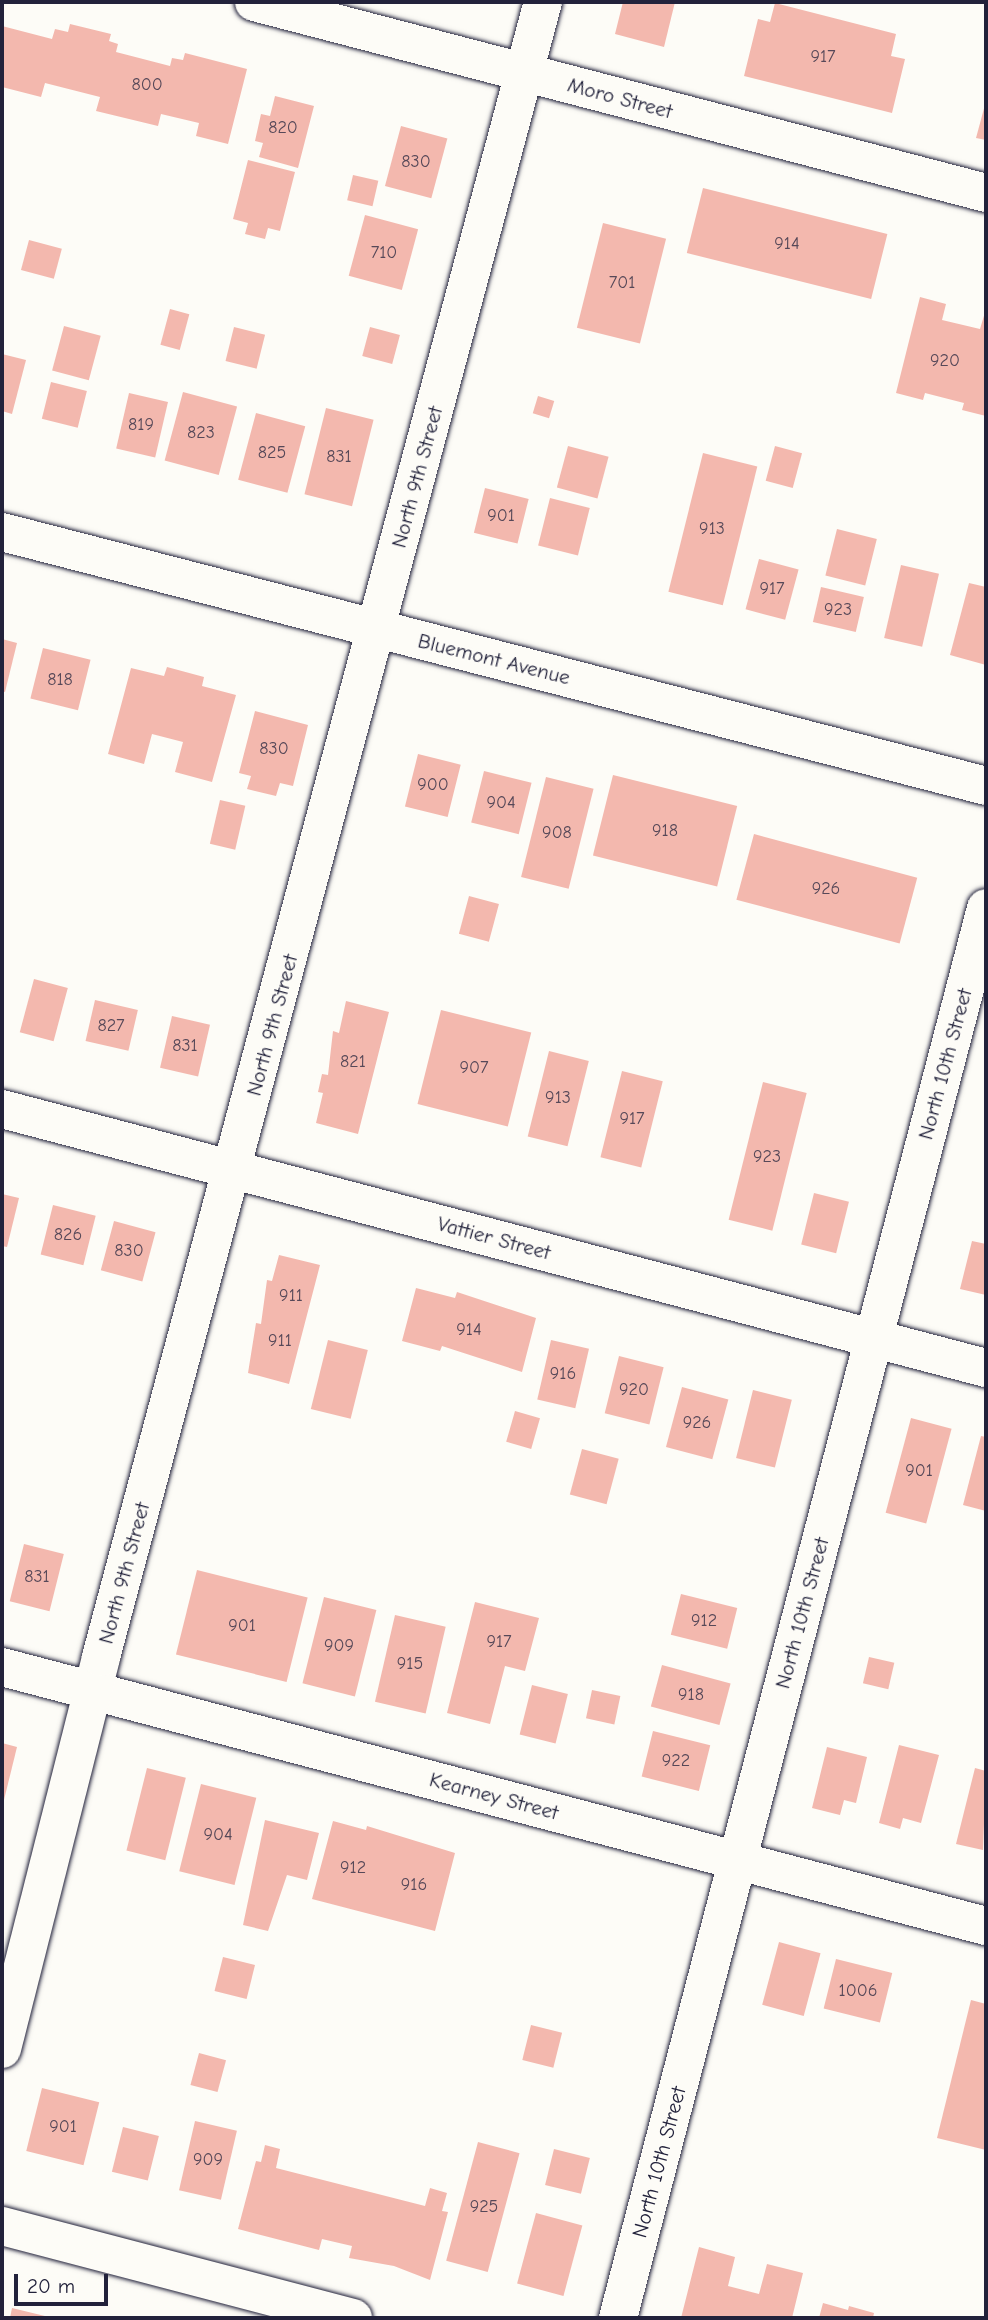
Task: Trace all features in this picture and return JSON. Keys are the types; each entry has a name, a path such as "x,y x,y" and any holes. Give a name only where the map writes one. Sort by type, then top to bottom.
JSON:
{"street":[{"name":"Moro Street","path":"254,2 986,194"},
{"name":"North 9th Street","path":"2,2049 92,1691 234,1169 543,2"},
{"name":"Bluemont Avenue","path":"2,532 986,786"},
{"name":"North 10th Street","path":"618,2318 986,908"},
{"name":"Vattier Street","path":"2,1109 986,1368"},
{"name":"Kearney Street","path":"2,1667 986,1926"},
{"path":"2,2226 353,2318"}],"building":[{"path":"623,2 675,2 664,47 615,34"},
{"path":"775,3 896,34 891,56 905,59 892,113 744,76 758,19 770,22"},
{"path":"70,24 111,34 109,41 118,44 116,52 170,66 172,58 183,60 185,53 247,69 228,144 196,136 199,123 161,114 158,126 96,111 100,97 45,83 41,97 2,87 2,26 52,39 55,29 68,32"},
{"path":"275,96 314,106 298,168 259,157 263,143 255,141 261,114 270,116"},
{"path":"986,101 986,140 976,138"},
{"path":"401,126 447,138 431,198 385,186"},
{"path":"248,160 295,172 280,231 268,228 265,239 245,234 248,223 233,219"},
{"path":"353,175 378,181 372,206 347,200"},
{"path":"703,188 887,234 871,299 687,253"},
{"path":"365,215 418,229 402,290 349,276"},
{"path":"603,223 666,239 640,344 577,328"},
{"path":"29,240 62,249 54,279 21,270"},
{"path":"920,297 946,304 942,320 980,329 986,309 986,416 962,410 964,403 925,393 923,400 896,393"},
{"path":"170,309 189,314 180,350 160,345"},
{"path":"64,326 101,336 89,380 52,370"},
{"path":"234,327 265,335 257,369 226,361"},
{"path":"370,327 400,335 392,364 362,356"},
{"path":"2,354 26,360 12,414 2,411"},
{"path":"51,382 87,391 78,428 42,419"},
{"path":"183,392 237,406 219,475 165,461"},
{"path":"129,393 168,402 155,458 116,449"},
{"path":"538,396 554,401 549,418 533,413"},
{"path":"326,408 374,420 352,506 304,494"},
{"path":"256,413 305,426 287,493 238,480"},
{"path":"568,446 609,457 597,498 557,488"},
{"path":"775,446 802,453 793,488 766,481"},
{"path":"703,453 757,467 723,605 668,592"},
{"path":"485,488 529,499 518,544 474,533"},
{"path":"550,498 590,508 578,555 538,546"},
{"path":"837,529 877,539 865,585 825,576"},
{"path":"759,559 799,570 785,620 746,609"},
{"path":"901,565 939,574 922,647 884,638"},
{"path":"969,583 986,587 986,665 950,655"},
{"path":"821,587 864,597 856,632 813,622"},
{"path":"2,639 17,643 5,692 2,691"},
{"path":"43,648 91,660 78,710 30,698"},
{"path":"167,667 204,677 202,686 236,695 212,782 175,772 183,742 152,734 144,764 108,754 131,668 164,676"},
{"path":"255,711 308,725 293,786 280,783 276,796 247,789 251,776 239,773"},
{"path":"418,754 461,765 448,817 405,806"},
{"path":"484,771 532,783 519,834 471,822"},
{"path":"613,775 737,806 717,887 593,856"},
{"path":"546,777 594,789 569,889 521,877"},
{"path":"220,800 245,806 235,850 210,844"},
{"path":"754,834 917,878 900,943 736,900"},
{"path":"469,896 499,904 489,942 459,934"},
{"path":"34,979 68,988 54,1041 20,1032"},
{"path":"95,1000 138,1010 128,1051 86,1041"},
{"path":"346,1001 389,1012 358,1134 316,1123 323,1093 318,1092 322,1074 328,1075 333,1031 339,1033"},
{"path":"441,1010 531,1032 508,1127 418,1104"},
{"path":"172,1016 210,1025 198,1076 160,1068"},
{"path":"549,1051 589,1061 567,1146 528,1136"},
{"path":"622,1071 663,1081 641,1168 600,1157"},
{"path":"763,1082 807,1093 772,1231 729,1220"},
{"path":"814,1193 849,1202 836,1253 801,1244"},
{"path":"2,1194 19,1198 7,1247 2,1246"},
{"path":"53,1205 96,1216 83,1265 41,1254"},
{"path":"114,1221 156,1232 142,1281 101,1270"},
{"path":"972,1241 986,1244 986,1295 960,1289"},
{"path":"279,1255 320,1265 289,1384 248,1373 256,1323 261,1324 267,1280 272,1281"},
{"path":"416,1288 455,1298 457,1292 536,1318 522,1372 442,1346 440,1351 402,1341"},
{"path":"328,1340 368,1350 351,1419 311,1409"},
{"path":"551,1340 589,1349 575,1408 537,1399"},
{"path":"619,1356 664,1367 649,1424 605,1413"},
{"path":"682,1387 728,1399 712,1459 666,1447"},
{"path":"753,1390 792,1400 775,1468 736,1458"},
{"path":"515,1411 540,1418 531,1449 506,1442"},
{"path":"911,1418 952,1429 926,1524 886,1513"},
{"path":"981,1436 986,1437 986,1511 963,1505"},
{"path":"582,1449 619,1459 607,1504 570,1494"},
{"path":"24,1544 64,1554 50,1611 10,1601"},
{"path":"197,1570 308,1598 287,1682 176,1654"},
{"path":"681,1594 737,1608 727,1649 671,1635"},
{"path":"324,1597 376,1610 355,1696 302,1683"},
{"path":"475,1602 539,1618 525,1671 505,1666 490,1724 447,1713"},
{"path":"395,1615 446,1627 426,1713 375,1702"},
{"path":"869,1657 894,1663 888,1689 863,1683"},
{"path":"662,1665 731,1683 719,1725 651,1707"},
{"path":"532,1685 568,1694 556,1743 520,1734"},
{"path":"592,1690 620,1696 614,1724 586,1718"},
{"path":"653,1731 710,1745 699,1791 642,1777"},
{"path":"2,1743 17,1747 3,1804 2,1804"},
{"path":"899,1745 939,1755 921,1823 903,1818 900,1829 879,1823"},
{"path":"827,1747 867,1757 856,1803 844,1800 840,1815 812,1808"},
{"path":"147,1768 186,1778 165,1860 126,1850"},
{"path":"975,1768 986,1771 983,1850 956,1844"},
{"path":"201,1784 256,1798 235,1885 179,1871"},
{"path":"265,1820 319,1833 307,1880 287,1875 268,1931 243,1925"},
{"path":"333,1821 366,1830 367,1826 455,1853 435,1931 312,1899"},
{"path":"779,1942 821,1953 804,2016 762,2005"},
{"path":"223,1957 255,1965 247,1999 215,1991"},
{"path":"836,1959 892,1973 880,2023 824,2008"},
{"path":"971,2000 986,2004 986,2150 937,2138"},
{"path":"531,2025 562,2033 553,2068 522,2060"},
{"path":"199,2053 226,2060 218,2092 190,2085"},
{"path":"42,2088 99,2102 84,2165 26,2151"},
{"path":"195,2121 237,2131 221,2200 179,2190"},
{"path":"123,2127 159,2136 148,2181 112,2172"},
{"path":"478,2142 520,2153 488,2272 446,2261"},
{"path":"265,2145 280,2149 276,2168 425,2206 430,2188 447,2193 442,2211 448,2212 430,2280 394,2266 349,2258 352,2246 322,2239 319,2250 238,2229 256,2161 261,2162"},
{"path":"554,2149 590,2158 581,2194 545,2185"},
{"path":"536,2213 582,2225 563,2296 517,2284"},
{"path":"699,2247 735,2257 728,2286 759,2294 767,2264 803,2273 792,2318 681,2318"},
{"path":"823,2303 874,2313 873,2318 819,2318"},
{"path":"12,2308 49,2317 49,2318 10,2318"}]}
